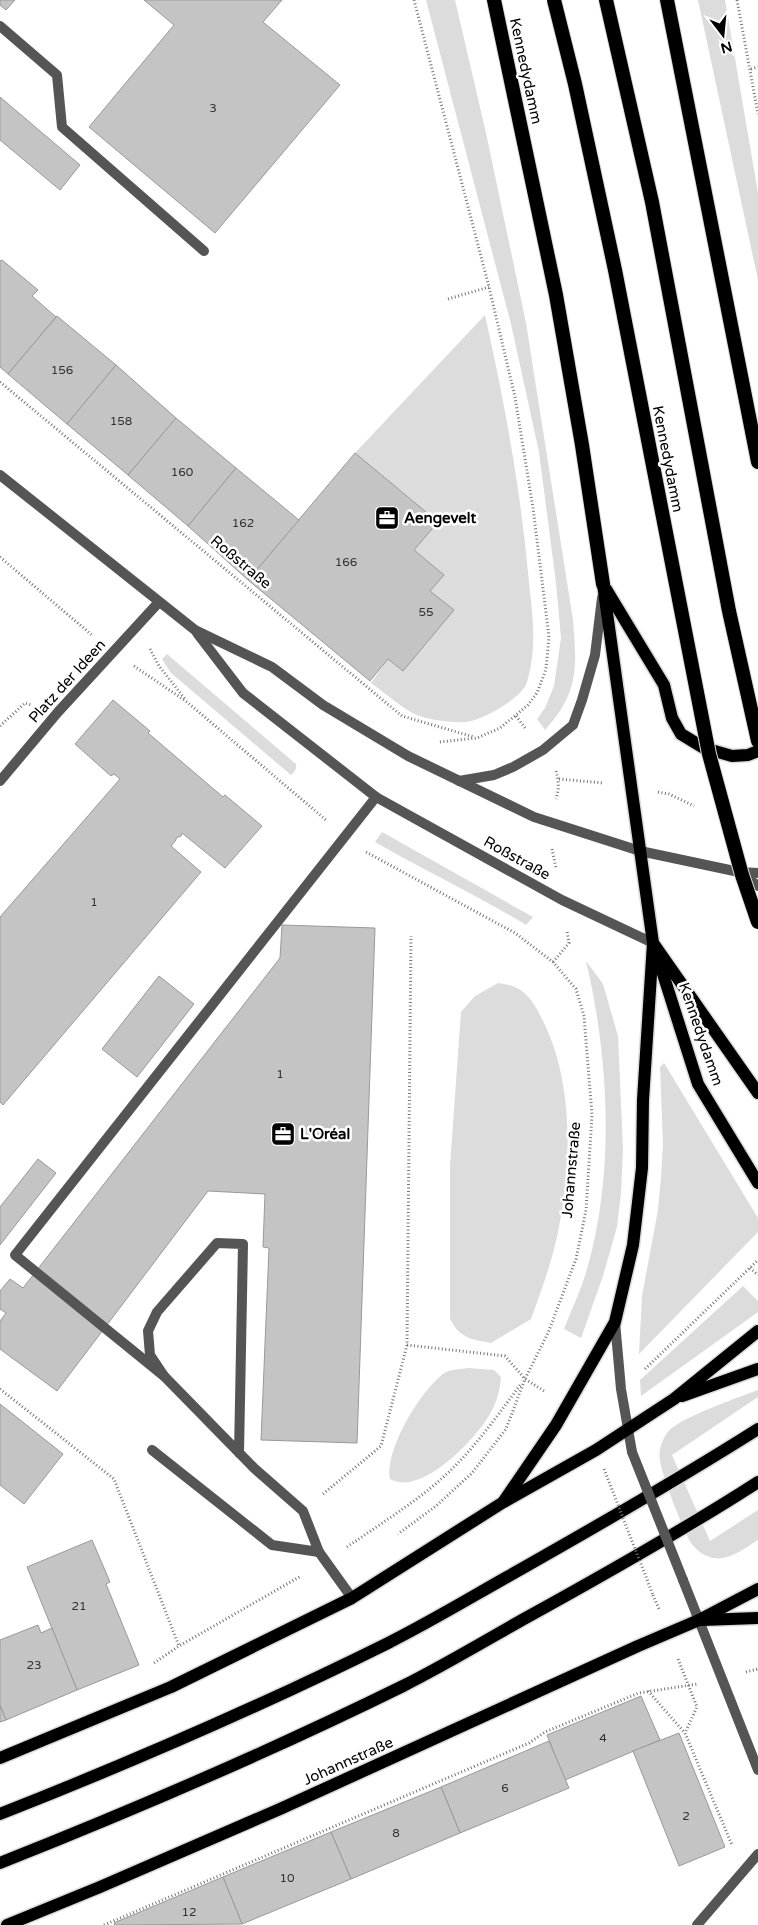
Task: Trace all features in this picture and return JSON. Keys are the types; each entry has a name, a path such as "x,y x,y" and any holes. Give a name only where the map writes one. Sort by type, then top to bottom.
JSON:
{"highway":[{"name":"Kennedydamm","path":"494,0 556,295 582,445 603,584"},
{"name":"Kennedydamm","path":"554,0 575,84 615,270 709,754 742,875 758,922"},
{"name":"Kennedydamm","path":"606,0 652,202 729,611 758,741"},
{"path":"667,0 758,462"}],"main road":[{"path":"603,584 664,685 672,718 681,734 704,748 732,756 748,755 758,751"},
{"name":"Kennedydamm","path":"603,584 653,944 698,1084 758,1183"},
{"path":"653,944 758,1093"},
{"path":"502,1503 556,1425 615,1322 633,1244 642,1168 643,1100 653,944"},
{"path":"0,1758 171,1687 352,1598 502,1503 596,1450 674,1399 758,1330"},
{"path":"674,1399 758,1369"},
{"path":"0,1814 104,1773 260,1706 390,1642 682,1477 758,1429"},
{"path":"0,1863 132,1810 272,1748 405,1685 626,1563 696,1522 758,1482"},
{"name":"Johannstraße","path":"7,1925 280,1809 638,1646 700,1620 758,1588"},
{"name":"Johannstraße","path":"700,1620 758,1618"}],"street":[{"path":"0,26 56,75 62,127 204,251"},
{"name":"Roßstraße","path":"0,475 195,630 272,667 323,705 381,741 534,817 640,851 739,872 758,873"},
{"path":"459,781 494,776 513,767 543,750 573,725 595,655 603,584"},
{"name":"Platz der Ideen","path":"0,780 58,712 159,602"},
{"name":"Roßstraße","path":"195,630 243,693 376,797 562,900 653,944"},
{"path":"352,1598 319,1552 303,1511 239,1454 164,1376 15,1255 376,797"},
{"path":"739,872 758,886"},
{"path":"164,1376 150,1355 148,1331 157,1312 217,1243 243,1244 239,1454"},
{"path":"615,1322 621,1390 632,1452 758,1770"},
{"path":"152,1450 272,1545 319,1552"},
{"path":"697,1925 758,1854"}],"path":[{"path":"414,0 489,287 515,397 534,517 549,637 546,670 537,693 516,716 500,728 477,738 430,743"},
{"path":"737,0 758,114"},
{"path":"751,69 758,67"},
{"path":"448,299 489,287"},
{"name":"Roßstraße","path":"0,382 402,716 477,738"},
{"path":"0,557 113,653 187,702 159,666 150,649 150,644"},
{"path":"555,769 559,791 555,804"},
{"path":"558,779 591,782"},
{"path":"551,843 556,867"},
{"path":"303,1511 381,1446 407,1345 412,936"},
{"name":"Johannstraße","path":"395,1536 436,1506 472,1473 506,1429 525,1379 548,1333 576,1259 586,1210 592,1115 584,1016 576,989 553,962 569,943"},
{"path":"639,1374 758,1260"},
{"path":"750,1268 758,1275"},
{"path":"407,1345 505,1356 525,1379 550,1394"},
{"name":"Johannstraße","path":"148,1668 159,1658 179,1646 327,1561 421,1495 454,1467 491,1424 525,1379"},
{"path":"0,1388 114,1479 179,1646"},
{"path":"604,1469 654,1595"},
{"path":"685,1676 697,1707 685,1732"},
{"path":"104,1925 529,1743 545,1732 639,1693 696,1684"},
{"path":"648,1691 685,1732 732,1845"}],"shaded area":[{"path":"426,0 455,0 486,133 526,323 573,620 575,652 575,666 570,691 556,717 545,730 537,719 545,708 554,686 561,638 539,452 511,324"},
{"path":"698,0 725,0 758,193 758,280"},
{"path":"485,315 505,411 521,508 533,621 532,658 526,684 513,699 497,710 473,721 448,722 412,713 371,683 388,659 403,671 454,610 430,591 443,575 414,550 355,453"},
{"path":"167,654 296,764 294,773 291,775 171,673 162,659"},
{"path":"382,832 533,917 526,925 375,842"},
{"path":"586,961 603,984 618,1036 623,1149 617,1227 603,1276 581,1338 564,1329 585,1277 596,1232 602,1194 606,1115 600,1037"},
{"path":"498,983 517,988 529,998 540,1015 552,1043 560,1069 565,1096 568,1152 563,1206 556,1243 531,1319 491,1343 466,1337 450,1319 450,1166 461,1012 475,996"},
{"path":"664,1063 758,1218 758,1232 639,1354 642,1296 658,1210 661,1177 663,1144 660,1067"},
{"path":"743,1286 758,1301 758,1312 641,1396 640,1380"},
{"path":"469,1368 494,1370 501,1377 496,1400 483,1425 460,1450 432,1473 417,1480 403,1482 390,1479 393,1452 399,1437 424,1394 446,1372"},
{"path":"758,1390 758,1397 672,1455 710,1541 758,1510 758,1540 725,1558 706,1556 691,1543 673,1502 661,1467 661,1445 668,1432 674,1426 710,1408"}],"building":[{"path":"0,0 15,0 6,10 0,5"},
{"path":"144,0 282,0 263,22 340,85 215,233 89,127 174,25"},
{"path":"0,97 80,165 60,190 0,140"},
{"path":"2,260 38,290 32,296 56,317 8,374 0,367 0,261"},
{"path":"57,316 116,365 67,424 8,374"},
{"path":"116,365 176,418 128,475 67,424"},
{"path":"176,418 236,468 188,526 128,475"},
{"path":"355,453 438,522 414,550 444,575 430,591 454,610 403,671 388,659 370,681 248,580"},
{"path":"236,468 299,520 248,580 188,526"},
{"path":"113,700 150,731 148,733 223,797 225,795 262,826 225,868 182,833 181,836 176,838 171,846 201,872 3,1105 0,1102 0,917 120,779 114,774 111,776 75,744"},
{"path":"282,925 375,928 357,1443 261,1440 269,1248 263,1247 265,1194 208,1191 57,1391 0,1349 0,1321 6,1313 0,1309 0,1291 10,1279 23,1288 280,958"},
{"path":"159,976 194,1004 137,1077 102,1049"},
{"path":"38,1159 56,1173 0,1245 0,1207"},
{"path":"0,1404 63,1454 24,1504 0,1485"},
{"path":"92,1540 110,1582 106,1584 139,1665 77,1690 27,1567"},
{"path":"38,1625 41,1633 52,1628 77,1690 6,1720 0,1705 0,1640"},
{"path":"641,1696 660,1740 565,1780 547,1735"},
{"path":"0,1705 6,1720 0,1722"},
{"path":"679,1733 725,1847 679,1866 633,1751"},
{"path":"549,1741 569,1788 460,1833 441,1787"},
{"path":"441,1787 460,1833 351,1879 331,1832"},
{"path":"331,1832 351,1879 242,1924 223,1877"},
{"path":"223,1877 242,1924 115,1925 114,1923"}],"place":[{"name":"Aengevelt","path":"387,518"},
{"name":"L'Oréal","path":"283,1134"}]}
